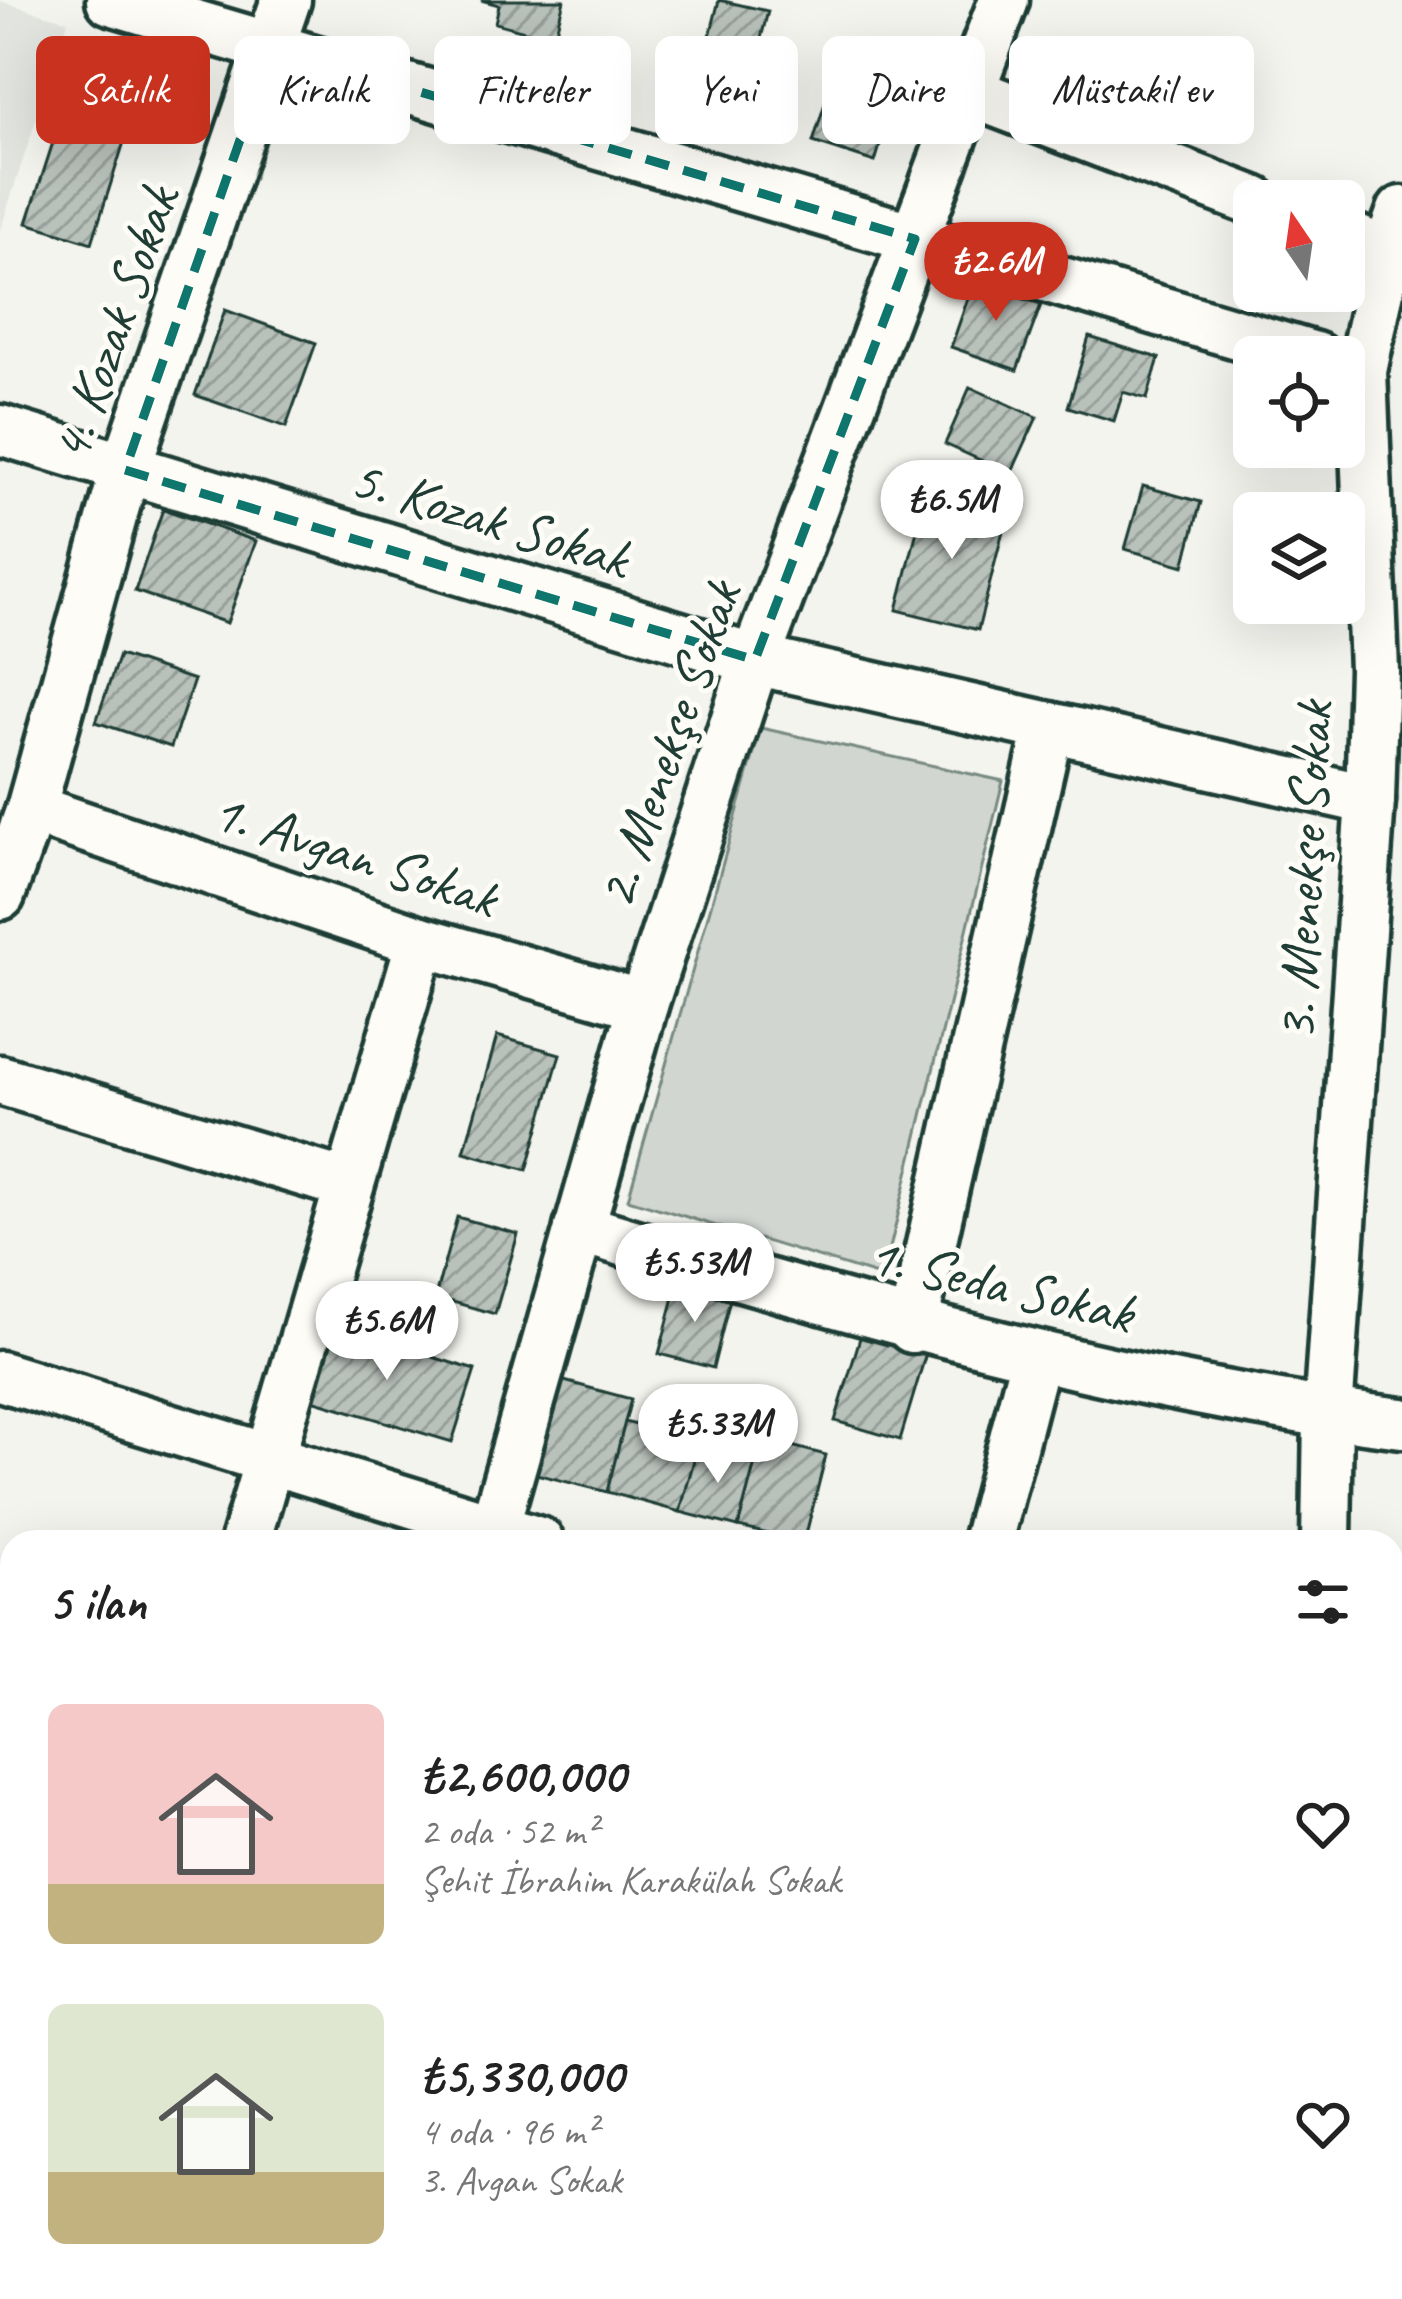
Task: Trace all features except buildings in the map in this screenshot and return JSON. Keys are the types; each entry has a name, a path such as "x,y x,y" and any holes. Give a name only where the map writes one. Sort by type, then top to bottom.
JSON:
{"street":[{"path":"111,0 234,37"},
{"name":"4. Kozak Sokak","path":"276,36 286,0"},
{"name":"2. Menekşe Sokak","path":"985,51 1004,0"},
{"path":"410,89 1244,336"},
{"path":"985,98 1233,193"},
{"name":"4. Kozak Sokak","path":"0,895 32,809 124,470 238,144"},
{"name":"2. Menekşe Sokak","path":"510,1530 579,1228 643,1005 755,660 950,144"},
{"name":"3. Menekşe Sokak","path":"1359,336 1378,233"},
{"name":"3. Menekşe Sokak","path":"1326,1530 1328,1414 1380,965 1370,800 1388,673 1386,501 1365,416"},
{"name":"5. Kozak Sokak","path":"0,430 755,660 1370,800"},
{"path":"912,1328 1049,727"},
{"name":"1. Avgan Sokak","path":"32,809 421,941 643,1005"},
{"path":"248,1530 421,941"},
{"path":"0,1080 350,1185"},
{"name":"1. Seda Sokak","path":"579,1228 912,1328 1035,1358 1402,1424"},
{"path":"990,1530 1035,1358"},
{"path":"0,1376 484,1530"}],"highlighted area":[{"path":"272,48 915,239 755,660 125,470"}],"shaded area":[{"path":"0,1 68,21 63,36 36,36 36,120 0,231"},
{"path":"761,728 1003,781 883,1277 628,1199"}]}
